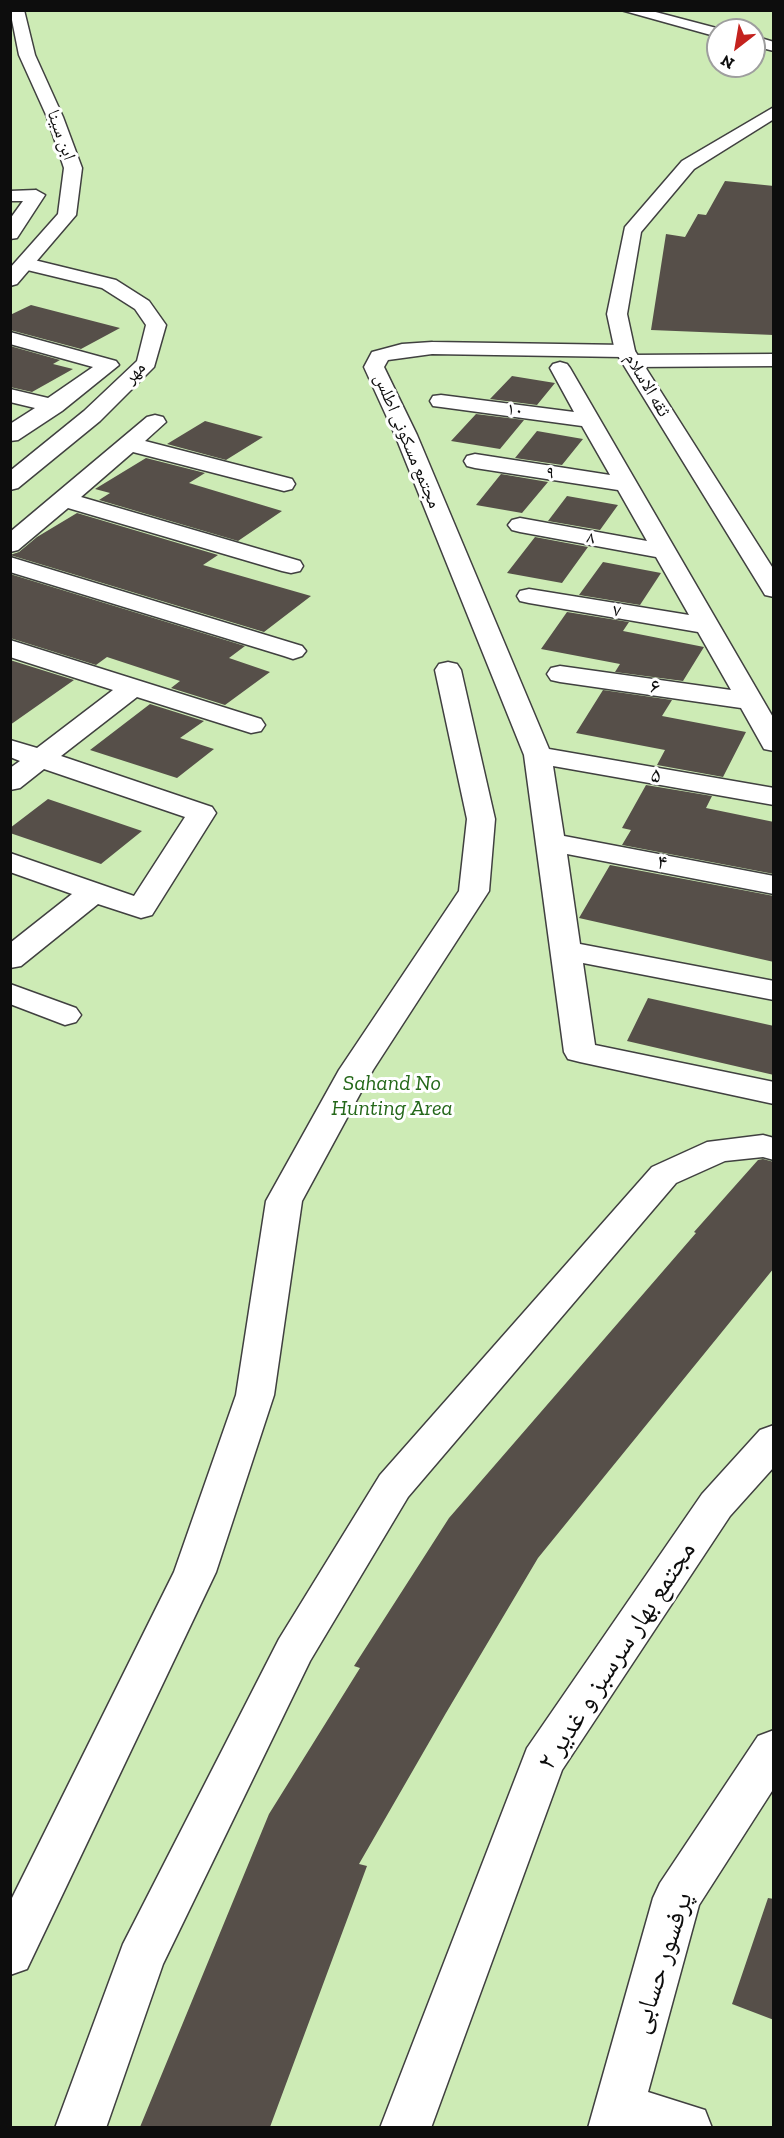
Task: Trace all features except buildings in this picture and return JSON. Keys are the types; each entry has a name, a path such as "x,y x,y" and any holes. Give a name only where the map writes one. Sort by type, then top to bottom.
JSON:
{"street":[{"name":"ابن سینا","path":"10,280 67,215 73,168 55,117 27,55 17,10"},
{"path":"628,10 706,29"},
{"name":"ثقه الاسلام","path":"774,112 688,165 632,231 617,314 628,356 765,562 774,590"},
{"path":"10,196 36,195 11,233"},
{"name":"مهر","path":"10,483 92,416 147,363 156,325 142,305 109,284 26,264"},
{"path":"10,338 109,365 10,435"},
{"name":"مجتمع مسکونی اطلس","path":"538,755 406,435 374,367 379,356 402,350 432,348 628,356"},
{"path":"628,356 774,360"},
{"path":"560,368 774,743"},
{"path":"10,395 54,406"},
{"name":"۱۰","path":"441,401 589,420"},
{"path":"10,545 155,422"},
{"path":"129,444 284,484"},
{"path":"10,458 34,464"},
{"name":"۹","path":"475,461 625,484"},
{"path":"64,499 291,566"},
{"name":"۸","path":"520,525 663,551"},
{"path":"10,564 292,651"},
{"name":"۷","path":"529,596 706,626"},
{"path":"10,648 250,725"},
{"path":"10,1953 195,1572 255,1395 284,1201 356,1070 474,891 481,819 448,670"},
{"name":"۶","path":"560,674 749,701"},
{"path":"10,782 133,687"},
{"path":"10,748 202,813 141,909 10,862"},
{"path":"538,755 580,1052 774,1093"},
{"name":"۵","path":"538,755 774,797"},
{"name":"۴","path":"551,842 774,885"},
{"path":"10,959 94,892"},
{"path":"567,951 774,991"},
{"path":"10,993 65,1015"},
{"path":"80,2127 140,1960 294,1651 394,1486 664,1175 718,1150 763,1146 774,1149"},
{"name":"مجتمع بهار سرسبز و غدیر ۲","path":"405,2127 543,1762 716,1504 774,1440"},
{"name":"پرفسور حسابی","path":"615,2118 677,1898 774,1749"},
{"path":"615,2118 687,2127"}],"green space":[{"name":"Sahand No Hunting Area","path":"11,11 773,11 773,2127 11,2127"}]}
